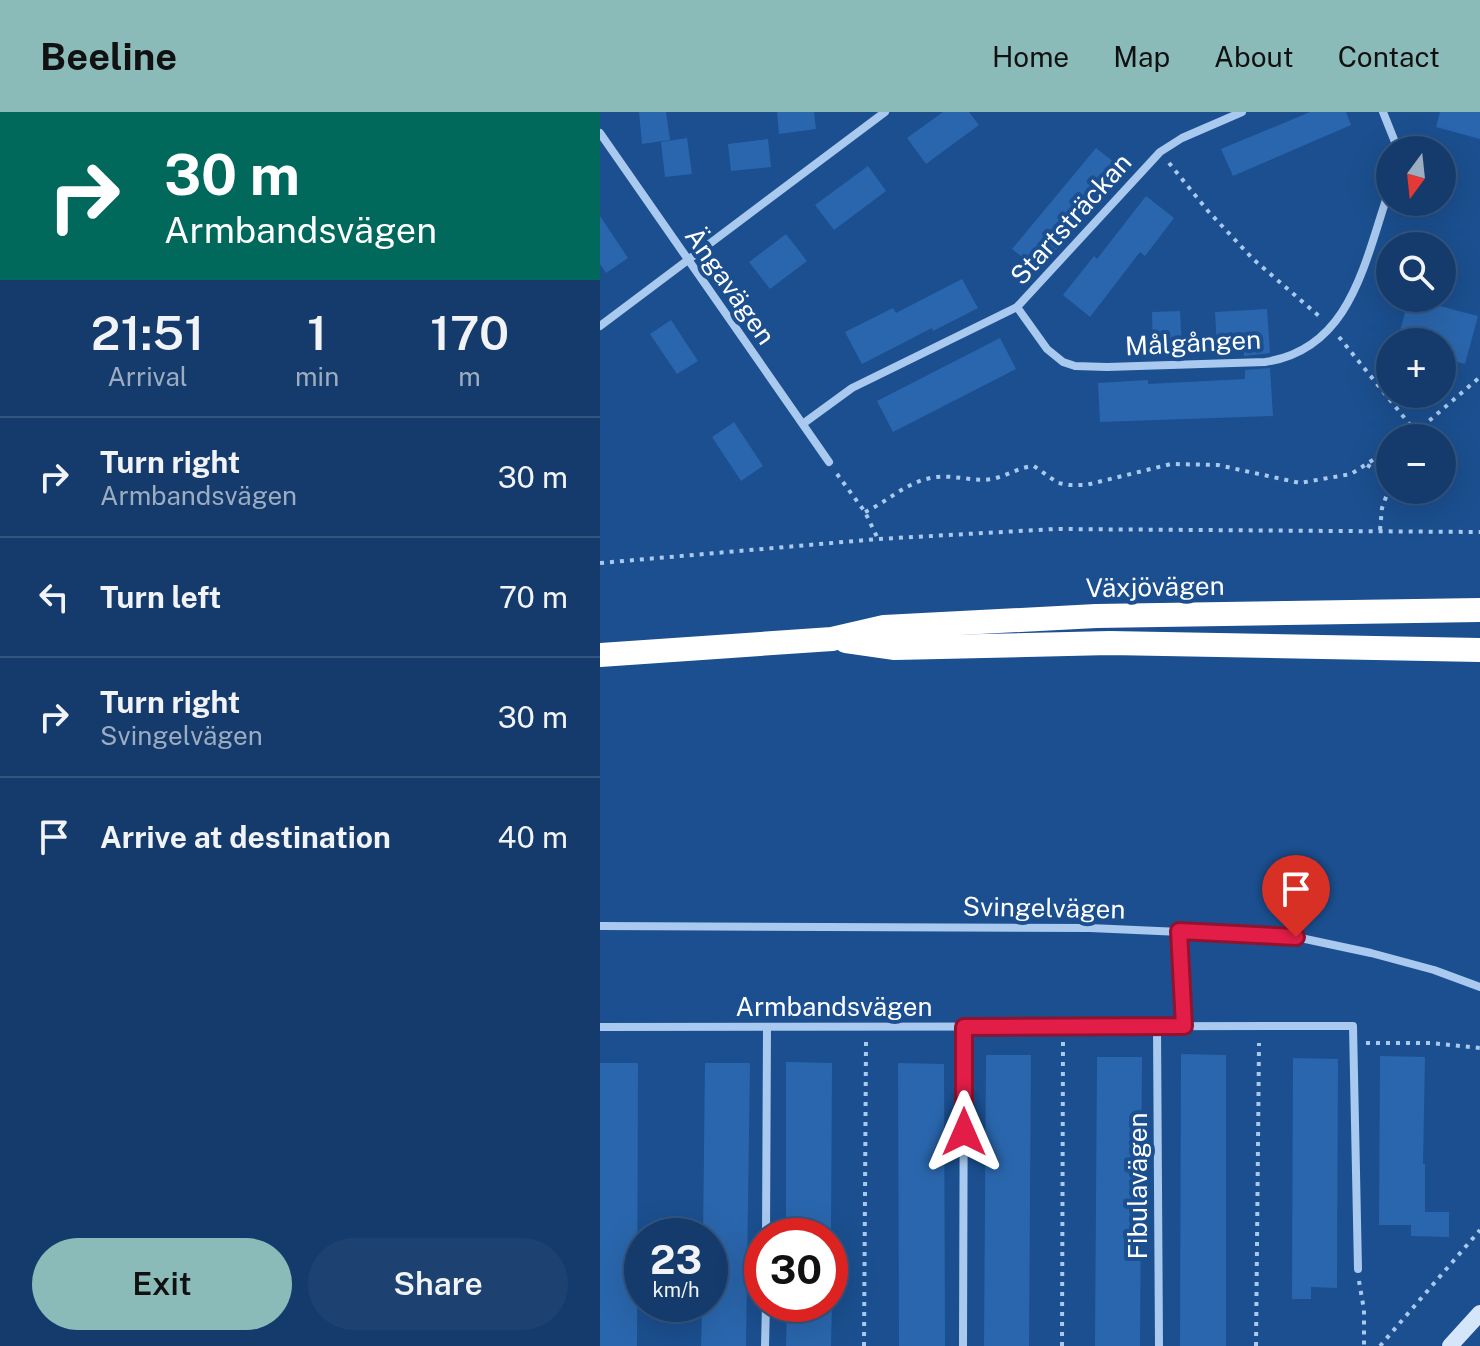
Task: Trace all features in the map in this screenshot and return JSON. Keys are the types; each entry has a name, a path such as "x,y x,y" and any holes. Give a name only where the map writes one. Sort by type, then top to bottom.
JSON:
{"highway":[{"name":"Växjövägen","path":"600,655 832,639 884,627 1081,616 1480,610"},
{"name":"Växjövägen","path":"832,639 895,648 1110,643 1480,650"}],"street":[{"path":"600,326 885,112"},
{"name":"Startsträckan","path":"804,423 852,388 1017,307 1160,152 1182,138 1242,112"},
{"path":"1383,112 1393,136"},
{"name":"Ängavägen","path":"600,133 829,462"},
{"name":"Målgången","path":"1017,307 1047,349 1063,362 1075,366 1265,362 1311,345 1344,314 1380,216"},
{"name":"Svingelvägen","path":"600,926 1090,928 1296,937 1408,963 1480,987"},
{"path":"1179,931 1184,1026"},
{"name":"Fibulavägen","path":"1157,1026 1159,1346"},
{"name":"Armbandsvägen","path":"600,1027 1353,1026 1358,1269"},
{"path":"766,1218 767,1027"},
{"path":"963,1346 964,1027"},
{"path":"1450,1346 1480,1313"},
{"path":"765,1346 766,1322"}],"path":[{"path":"1160,152 1208,211 1253,259 1331,328 1409,424"},
{"path":"1425,424 1480,377"},
{"path":"865,512 903,488 928,479 979,480 1034,466 1058,483 1070,485 1086,485 1171,464 1218,465 1300,483 1351,474 1376,459"},
{"path":"829,462 865,512 878,539"},
{"path":"1367,465 1376,470"},
{"path":"1380,530 1383,504"},
{"path":"600,563 878,539 1055,529 1480,532"},
{"path":"864,1346 866,1041"},
{"path":"1062,1346 1063,1041"},
{"path":"1256,1346 1259,1043"},
{"path":"1380,1346 1480,1230"},
{"path":"1358,1269 1364,1310 1364,1346"}],"building":[{"path":"639,112 666,112 670,140 642,144"},
{"path":"777,112 814,112 816,129 779,134"},
{"path":"943,112 969,112 979,125 926,164 907,138"},
{"path":"1310,112 1346,112 1351,125 1233,176 1221,149"},
{"path":"1440,112 1480,112 1480,139 1436,127"},
{"path":"687,138 692,174 665,177 661,142"},
{"path":"768,139 771,167 731,171 728,144"},
{"path":"1096,148 1124,170 1039,270 1012,249"},
{"path":"868,166 886,191 834,230 815,205"},
{"path":"1146,196 1174,218 1145,256 1140,252 1090,317 1063,295 1094,256 1097,259"},
{"path":"600,216 628,258 606,273 600,264"},
{"path":"786,234 807,261 770,289 749,262"},
{"path":"962,279 978,308 862,364 845,332 893,308 896,313"},
{"path":"1267,309 1270,353 1244,356 1244,347 1217,348 1215,312"},
{"path":"1456,310 1478,316 1465,364 1456,362 1456,328 1401,328 1405,312"},
{"path":"1180,311 1182,347 1153,349 1152,312"},
{"path":"671,320 698,361 677,374 650,334"},
{"path":"1000,338 1016,369 893,432 877,401"},
{"path":"1270,368 1273,416 1100,422 1098,383 1245,379 1245,370"},
{"path":"734,422 763,466 741,481 712,437"},
{"path":"1181,1054 1226,1055 1226,1346 1180,1346"},
{"path":"986,1055 1031,1055 1029,1346 984,1346"},
{"path":"1380,1056 1425,1057 1425,1212 1449,1212 1449,1237 1411,1236 1411,1225 1379,1225"},
{"path":"1097,1057 1142,1057 1140,1346 1095,1346"},
{"path":"1293,1058 1338,1059 1337,1288 1311,1287 1311,1299 1292,1299"},
{"path":"786,1062 832,1063 831,1218 786,1218"},
{"path":"600,1063 638,1063 637,1218 624,1218 624,1322 637,1322 637,1346 600,1346"},
{"path":"705,1063 750,1063 748,1218 744,1218 746,1346 701,1346 702,1322 728,1322 728,1218 703,1218"},
{"path":"898,1063 944,1064 945,1346 899,1346"},
{"path":"787,1322 832,1322 831,1346 786,1346"}],"route":[{"path":"964,1132 964,1027 1184,1026 1179,931 1296,937"}]}
